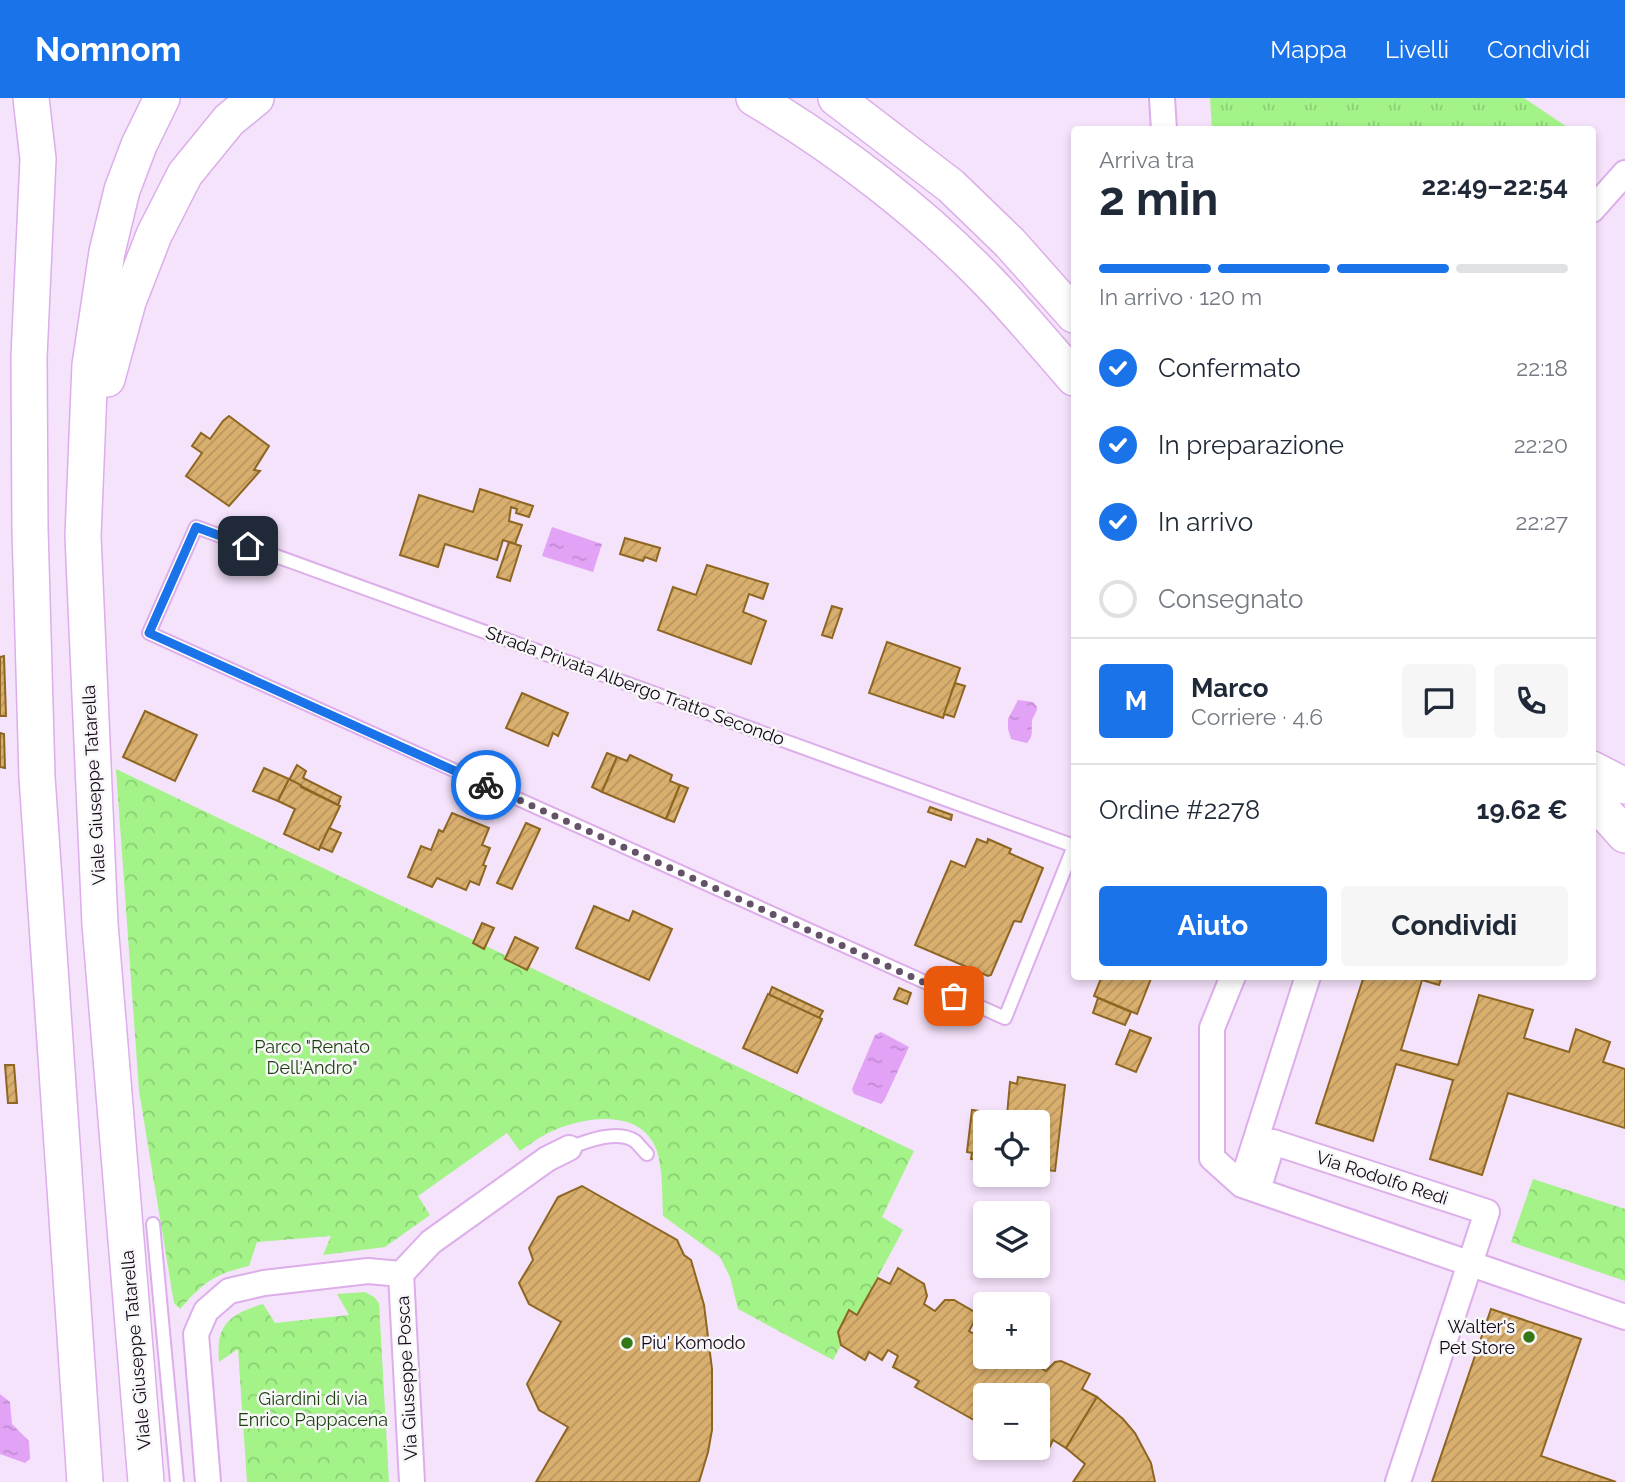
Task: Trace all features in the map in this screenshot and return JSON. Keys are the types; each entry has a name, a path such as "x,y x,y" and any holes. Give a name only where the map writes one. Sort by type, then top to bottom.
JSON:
{"main road":[{"path":"32,98 38,159 29,357 30,528 37,777 85,1482"},
{"name":"Viale Giuseppe Tatarella","path":"146,1482 100,924 83,536 90,365 107,252 139,145 162,98"},
{"path":"87,457 128,302 154,235 185,174 229,120 256,98"},
{"path":"754,98 791,120 929,225 989,282 1071,375"},
{"path":"836,98 951,186 1010,243 1071,312"},
{"path":"1596,746 1625,761"},
{"path":"1596,771 1625,786"},
{"path":"1596,802 1625,835"}],"street":[{"path":"1162,98 1164,126"},
{"path":"1596,205 1625,173"},
{"path":"1231,980 1212,1028 1212,1157 1250,1187 1625,1317"},
{"path":"1250,1187 1307,980"},
{"name":"Via Rodolfo Redi","path":"1250,1187 1273,1142 1487,1212 1471,1264"},
{"name":"Via Giuseppe Posca","path":"412,1482 401,1274 431,1242 547,1158 569,1148"},
{"path":"1398,1482 1471,1264"},
{"name":"Via Giuseppe Posca","path":"208,1482 196,1334 206,1311 229,1291 264,1283 368,1271 401,1274"}],"lane":[{"name":"Strada Privata Albergo Tratto Secondo","path":"1071,845 196,527 149,633 1004,1018 1071,853"},
{"path":"569,1148 611,1136 633,1140 647,1154"},
{"path":"153,1224 177,1482"}],"green space":[{"path":"1210,98 1524,98 1566,126 1212,126"},
{"name":"Parco \"Renato Dell'Andro\"","path":"116,769 914,1151 882,1217 903,1230 857,1315 849,1311 838,1332 841,1345 833,1360 738,1309 730,1277 720,1257 663,1216 659,1159 649,1137 638,1127 609,1119 562,1127 520,1151 507,1133 418,1196 430,1215 385,1247 323,1255 331,1236 257,1242 249,1266 210,1280 180,1309 174,1303 139,1091"},
{"path":"1533,1179 1625,1209 1625,1281 1511,1242"},
{"name":"Giardini di via Enrico Pappacena","path":"365,1292 379,1303 389,1482 247,1482 238,1349 219,1362 222,1330 233,1317 263,1304 275,1323 349,1315 337,1294"}],"water":[{"path":"552,527 602,544 593,572 542,556"},
{"path":"1018,700 1033,702 1037,707 1027,743 1011,739 1008,729 1008,719"},
{"path":"881,1032 909,1047 881,1104 854,1094 852,1089 875,1035"},
{"path":"0,1394 10,1402 12,1424 29,1441 30,1459 25,1463 0,1454"}],"building":[{"path":"229,416 269,446 254,470 260,471 229,506 186,476 202,453 192,446 201,433 210,439"},
{"path":"480,489 533,506 529,517 516,513 517,509 511,507 509,521 522,525 515,544 503,540 497,560 445,544 438,567 400,555 419,495 473,512"},
{"path":"625,538 660,548 656,561 645,557 643,561 620,554"},
{"path":"509,542 521,546 510,581 497,577"},
{"path":"707,565 768,584 763,599 749,594 743,612 766,621 751,664 658,630 673,587 696,595"},
{"path":"832,606 842,609 832,638 822,635"},
{"path":"887,642 960,668 943,718 869,693"},
{"path":"4,656 6,716 0,716 0,657"},
{"path":"955,683 965,686 954,717 944,714"},
{"path":"522,693 568,713 558,736 553,733 548,746 506,728"},
{"path":"145,711 197,735 175,781 123,757"},
{"path":"0,733 4,734 5,768 0,767"},
{"path":"607,753 617,757 602,792 592,787"},
{"path":"630,755 672,775 670,781 680,785 666,819 602,792 617,757 627,761"},
{"path":"297,765 306,771 303,778 341,797 338,805 289,780"},
{"path":"264,768 289,779 278,801 253,791"},
{"path":"289,779 340,806 319,850 284,834 295,809 278,801"},
{"path":"680,785 688,788 674,822 666,819"},
{"path":"930,807 952,815 951,820 928,812"},
{"path":"452,813 489,828 482,845 490,848 479,885 470,881 466,890 437,878 432,887 408,877 421,846 431,850 439,830 443,832"},
{"path":"526,823 540,829 512,889 497,883"},
{"path":"329,828 341,833 332,852 320,847"},
{"path":"977,839 987,843 988,839 1011,849 1009,853 1043,868 1021,922 1014,921 991,975 988,976 915,945 951,861 965,867"},
{"path":"594,906 629,921 633,911 672,929 649,980 576,948"},
{"path":"482,923 494,928 484,949 473,943"},
{"path":"515,937 538,948 527,970 505,959"},
{"path":"1100,980 1150,980 1137,1014 1094,996"},
{"path":"1363,980 1422,980 1401,1050 1458,1065 1479,995 1533,1010 1524,1038 1569,1052 1576,1029 1610,1042 1603,1062 1625,1069 1625,1128 1508,1093 1482,1175 1430,1159 1453,1080 1396,1064 1373,1141 1316,1123"},
{"path":"1422,980 1441,980 1439,985"},
{"path":"772,987 823,1011 819,1018 769,995"},
{"path":"899,988 911,993 907,1004 894,999"},
{"path":"768,994 822,1019 797,1073 743,1048"},
{"path":"1098,998 1131,1012 1125,1025 1093,1013"},
{"path":"1130,1030 1151,1038 1136,1072 1116,1064"},
{"path":"5,1065 14,1065 17,1103 8,1103"},
{"path":"1018,1077 1065,1085 1055,1171 1050,1170 1050,1110 1007,1110 1010,1082 1017,1084"},
{"path":"972,1110 973,1159 972,1153 967,1152"},
{"path":"582,1186 677,1240 684,1255 691,1260 704,1305 712,1369 712,1430 699,1482 536,1482 568,1427 539,1410 527,1384 561,1322 529,1304 519,1283 533,1260 529,1248 558,1197"},
{"path":"898,1268 924,1284 927,1296 924,1304 935,1311 945,1300 954,1300 973,1311 973,1323 969,1331 973,1333 973,1369 1046,1371 1055,1362 1061,1361 1090,1374 1082,1389 1097,1397 1066,1448 1053,1440 1050,1446 1050,1383 973,1383 973,1420 915,1387 919,1381 893,1367 898,1356 888,1350 882,1360 869,1352 865,1360 841,1345 838,1332 849,1310 857,1315 878,1278 890,1284"},
{"path":"1491,1309 1581,1339 1541,1456 1616,1482 1432,1482"},
{"path":"1097,1397 1135,1433 1151,1463 1155,1482 1073,1482 1085,1464 1066,1448"}],"way so far":[{"path":"486,785 954,996"}],"place":[{"name":"Walter's Pet Store","path":"1529,1337"},
{"name":"Piu' Komodo","path":"627,1343"}],"route":[{"path":"248,546 196,527 149,633 486,785"}]}
